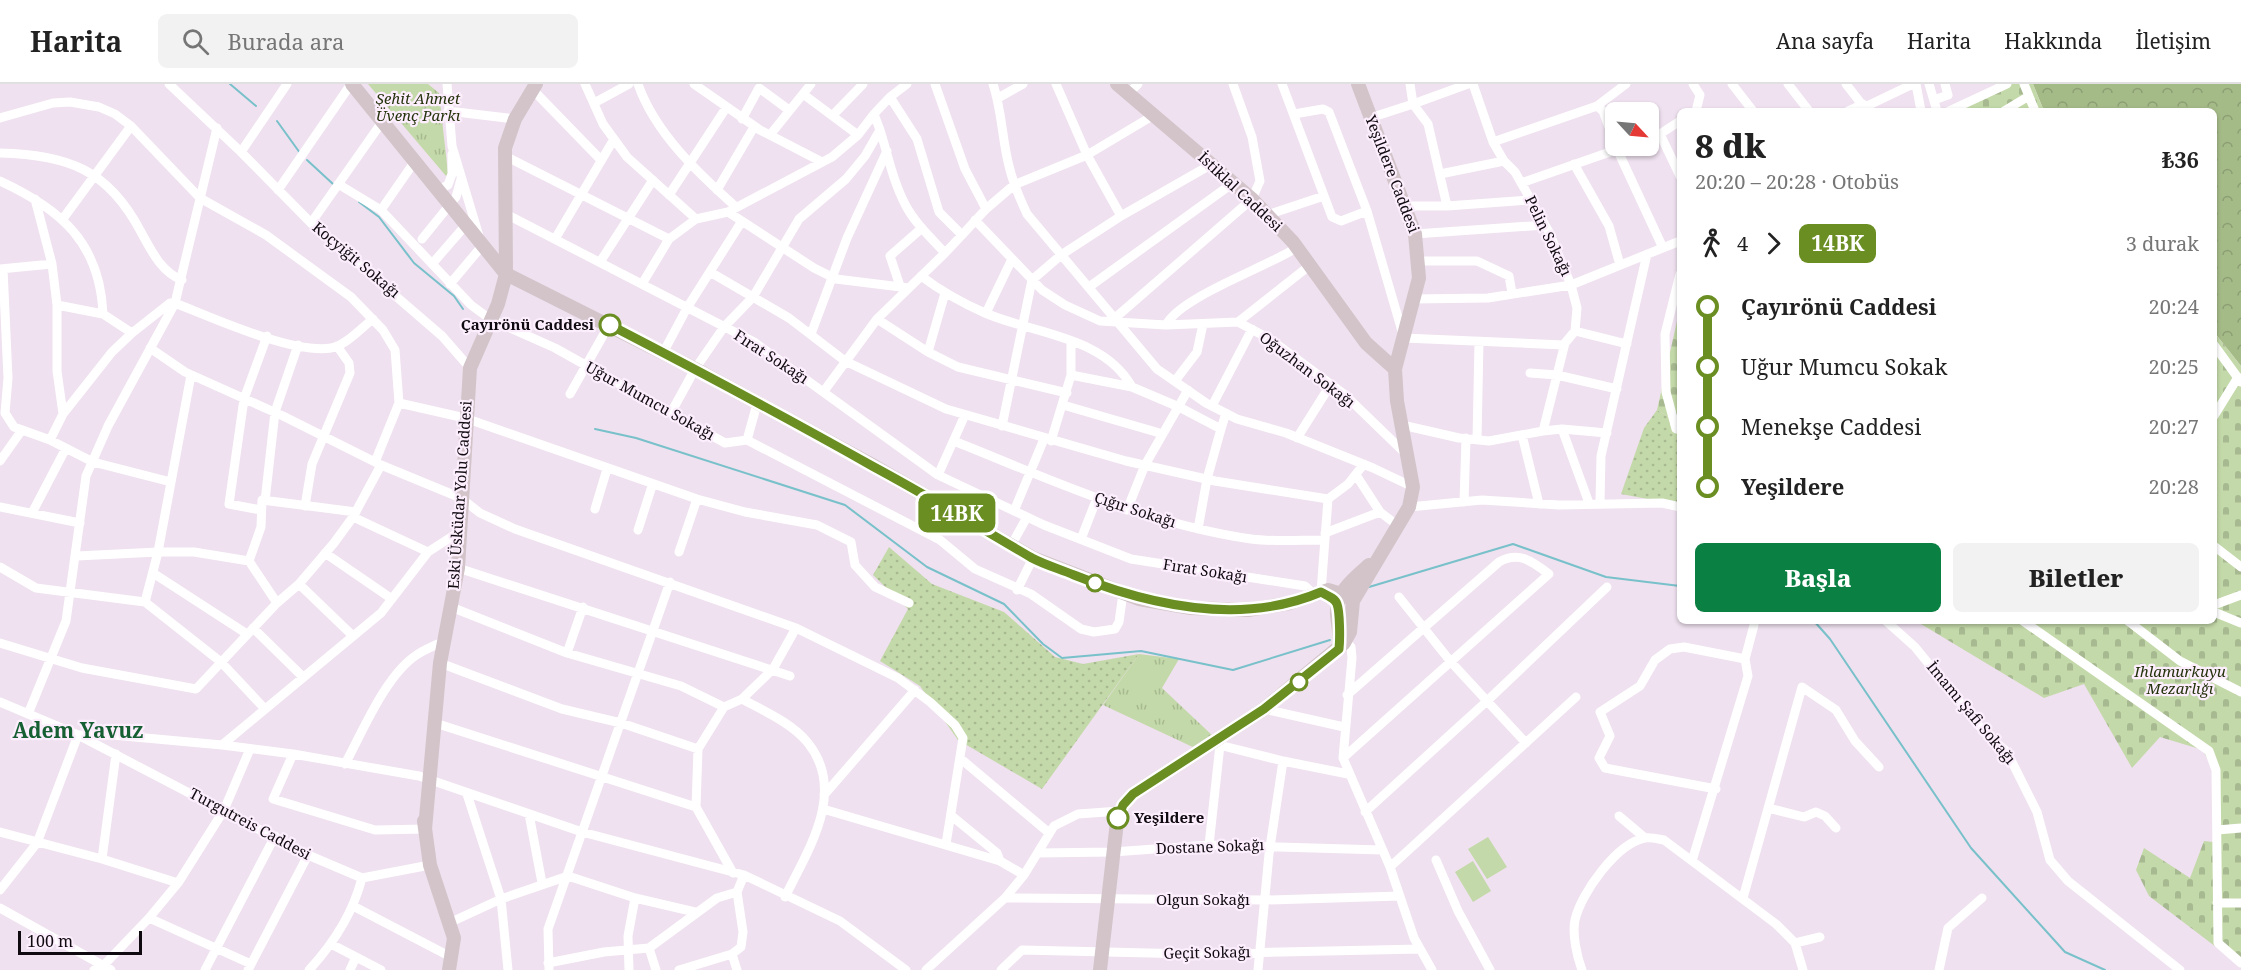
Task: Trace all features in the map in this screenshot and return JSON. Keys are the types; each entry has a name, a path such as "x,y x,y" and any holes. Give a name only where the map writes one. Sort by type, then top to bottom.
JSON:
{"street":[{"name":"Koçyiğit Sokağı","path":"169,84 311,223 400,297 442,336 470,368"},
{"path":"240,153 287,84"},
{"path":"278,190 351,84 506,274 695,369 1012,544 1033,558 1123,593 1191,608 1248,610 1290,603 1328,590 1344,600"},
{"path":"435,186 440,189 448,185 450,180 452,146 447,84"},
{"path":"585,84 603,124 627,157 696,219"},
{"path":"594,103 629,84"},
{"path":"639,84 645,101 659,124 742,221 832,277 905,287"},
{"path":"694,84 754,127 822,162"},
{"path":"770,135 811,84"},
{"path":"833,115 863,84"},
{"path":"642,284 669,239 696,219 732,210 843,150 874,114 907,84"},
{"path":"935,84 965,169 986,209"},
{"path":"993,84 998,98 1014,185 1027,214 1157,369 1226,413 1364,464 1413,487"},
{"path":"998,98 1023,84"},
{"path":"1056,84 1087,155 1121,216"},
{"name":"İstiklal Caddesi","path":"1117,84 1133,89 1154,116 1267,214 1296,248 1365,343 1395,369"},
{"path":"1116,320 1252,199 1260,181 1252,137 1233,84"},
{"path":"1282,84 1332,217 1341,221 1367,211"},
{"name":"Yeşildere Caddesi","path":"1358,84 1406,206 1415,234 1419,261 1419,279 1395,369"},
{"path":"1410,84 1413,104 1428,124 1447,206"},
{"path":"1370,118 1468,84"},
{"name":"Pelin Sokağı","path":"1473,84 1493,142 1521,183 1545,225 1571,285 1677,243"},
{"path":"1493,142 1598,106 1626,84"},
{"path":"1693,84 1700,95 1696,108"},
{"path":"1732,84 1751,108"},
{"path":"1788,84 1807,108"},
{"path":"1846,84 1865,107 1916,84 1920,108"},
{"path":"1929,84 1936,108"},
{"path":"1934,100 1948,95 1945,84"},
{"path":"1955,108 2007,84"},
{"path":"2024,84 2034,108"},
{"path":"742,119 759,85 789,110"},
{"path":"535,87 601,160"},
{"name":"Eski Üsküdar Yolu Caddesi","path":"450,963 454,938 430,865 424,829 424,778 435,723 440,663 458,568 465,418 470,368 498,304 506,274 505,148 515,119 535,87"},
{"path":"803,94 858,135"},
{"path":"2009,108 2029,96"},
{"path":"891,97 917,139 939,212 962,235"},
{"path":"0,118 53,103 70,102 99,107 131,126 201,198 266,236 323,275 373,319 395,350 399,403 378,464 354,514 299,584 277,603 196,688 50,660 0,643"},
{"path":"1598,106 1605,116"},
{"path":"669,195 726,108"},
{"path":"1294,114 1323,109 1329,112 1367,211 1404,338 1564,345"},
{"path":"448,111 515,119"},
{"path":"874,114 906,206 945,253"},
{"path":"824,392 845,361 905,287 921,276 986,209 1014,185 1087,155 1154,116"},
{"path":"311,223 382,122"},
{"path":"1677,123 1660,134 1677,170"},
{"path":"62,220 131,126"},
{"path":"717,190 754,127"},
{"path":"28,714 66,621 86,476 108,426 175,303 217,129"},
{"path":"672,411 695,369 724,327 753,297 799,219 846,179 865,156 880,130"},
{"path":"555,239 614,139"},
{"path":"452,146 482,246"},
{"path":"811,334 832,277 886,151"},
{"path":"0,164 2,153 65,161 96,176 137,224 156,259 173,276 182,280"},
{"path":"1521,183 1605,153"},
{"path":"505,156 669,239"},
{"path":"1620,156 1663,248"},
{"path":"381,210 415,160"},
{"path":"1440,174 1504,161"},
{"path":"1002,426 1020,325 1032,280 1061,255 1121,216 1212,164"},
{"path":"1574,164 1609,226 1620,265"},
{"path":"422,239 459,190 461,174"},
{"path":"600,262 653,180"},
{"path":"0,181 36,199 62,220 83,244 102,286 103,314"},
{"path":"1089,287 1233,183"},
{"name":"Uğur Mumcu Sokağı","path":"338,184 381,210 450,284 471,305 490,319 586,365 672,411 725,443 747,440 940,540 975,569 1017,590 1031,594 1081,629 1094,632 1115,629 1119,622 1123,593"},
{"path":"1267,214 1324,196"},
{"path":"36,199 52,264 57,305 57,371 63,414"},
{"path":"1406,206 1447,206 1531,200"},
{"name":"Fırat Sokağı","path":"504,213 753,342 938,475 1014,511 1131,559 1305,586 1318,594"},
{"name":"Oğuzhan Sokağı","path":"975,220 1042,290 1065,305 1100,321 1116,320 1166,325 1238,322 1252,329 1270,339 1331,384 1408,455"},
{"path":"663,353 687,308 742,221"},
{"path":"1415,234 1545,225"},
{"path":"432,264 465,226"},
{"path":"905,287 890,256 922,228"},
{"path":"450,284 482,246"},
{"path":"1166,325 1176,312 1296,248"},
{"path":"1600,502 1602,456 1606,433 1647,254"},
{"path":"986,313 1012,259"},
{"path":"1419,261 1477,261 1509,276 1512,292"},
{"path":"52,264 1,269 8,378 5,420 14,427 50,440 93,462 171,482"},
{"path":"1238,322 1309,266"},
{"path":"710,272 811,334 845,361 946,409 1048,440 1207,479 1328,499 1348,484 1364,464"},
{"path":"921,276 945,294 986,313 1098,352 1115,363 1132,387"},
{"path":"1414,300 1488,298 1512,292 1571,285 1577,308 1575,331 1564,345 1543,431"},
{"path":"1677,286 1665,334 1666,392 1677,429"},
{"path":"928,352 945,294"},
{"path":"50,440 63,414 112,352 170,303 298,345 330,348 337,346 373,319"},
{"path":"57,305 103,314 132,333"},
{"path":"878,320 928,352 958,367 1067,393"},
{"path":"1175,381 1197,352 1203,324"},
{"path":"570,394 609,325"},
{"path":"1212,406 1252,329"},
{"path":"1575,331 1627,344"},
{"path":"267,336 244,399 229,504 305,506 354,514 428,552"},
{"path":"1014,511 1063,405 1071,375 1071,342"},
{"path":"1477,439 1479,342"},
{"path":"249,561 261,526 275,412 298,345"},
{"path":"305,506 312,464 350,373 349,363 337,346"},
{"path":"150,348 191,375 275,412 378,464 461,498 480,513 515,529 796,628 868,662 915,690 962,734 953,816 946,844"},
{"path":"2217,349 2240,379 2217,412"},
{"path":"1100,970 1113,852 1120,811 1133,794 1215,744 1264,709 1342,642 1345,618 1344,600 1349,582 1377,557 1409,507 1413,487 1395,369"},
{"path":"1530,372 1557,375 1617,389"},
{"path":"145,602 158,552 191,375"},
{"path":"1071,375 1132,387 1179,407 1221,429"},
{"path":"1297,438 1331,384"},
{"path":"1127,510 1145,465 1188,390"},
{"path":"399,403 465,418 652,486 697,499 834,531 851,542 855,565 875,587 909,603"},
{"path":"747,440 757,404"},
{"path":"1063,405 1163,434"},
{"path":"1198,529 1207,479 1226,413"},
{"path":"938,475 965,415"},
{"path":"1402,425 1489,441 1562,429 1606,433"},
{"path":"1562,429 1589,503"},
{"path":"0,461 22,430"},
{"path":"1522,435 1539,504"},
{"path":"1464,502 1466,438"},
{"name":"Çığır Sokağı","path":"954,441 1127,510 1198,529 1254,539 1325,536 1380,512"},
{"path":"32,513 66,448"},
{"path":"595,509 607,469"},
{"path":"1356,475 1380,512 1397,525"},
{"path":"638,530 652,486"},
{"path":"1081,539 1097,498"},
{"path":"679,552 697,499"},
{"path":"1318,594 1328,499"},
{"path":"1409,507 1482,500 1539,504 1662,503 1677,506"},
{"path":"0,507 80,523"},
{"path":"1012,544 1027,517"},
{"path":"222,745 381,614 428,552 459,532"},
{"path":"2217,548 2241,567"},
{"path":"76,556 194,552 249,561 277,603"},
{"path":"325,553 392,599"},
{"path":"1343,758 1549,574 1523,557 1511,555 1499,562 1347,695"},
{"path":"1017,590 1033,558"},
{"path":"0,567 36,588 145,602 221,663 265,709"},
{"path":"458,568 790,676"},
{"path":"153,573 250,631 303,677"},
{"path":"670,582 548,929 548,967 627,949 648,948 717,898 737,892"},
{"path":"299,584 352,636"},
{"path":"1365,812 1607,587"},
{"path":"2217,604 2241,595"},
{"path":"1399,597 1451,662 1526,743"},
{"path":"451,607 567,653 681,686 724,706"},
{"path":"567,653 583,607"},
{"path":"2217,613 2241,623"},
{"name":"İmamı Şafi Sokağı","path":"1889,624 1915,647 1985,733 2007,752 2037,812 2050,860 2068,881 2180,970"},
{"path":"2028,624 2209,751 2216,770 2217,944 2241,963"},
{"path":"2132,624 2180,661 2241,692"},
{"path":"1692,861 1716,789 1748,676 1745,659 1754,626"},
{"path":"733,873 696,807 698,749 724,706 742,699 773,669 796,628"},
{"path":"345,764 377,704 396,676 417,655 444,641"},
{"path":"1342,642 1351,647 1352,658 1343,758 1390,867 1414,938 1432,970"},
{"path":"1716,789 1605,768 1599,758 1610,740 1610,732 1600,712 1640,686 1655,660 1670,649 1684,647 1745,659"},
{"path":"440,663 562,709 621,723 698,749"},
{"path":"1743,898 1802,687 1836,710 1855,741 1879,766"},
{"path":"824,795 915,690"},
{"path":"1390,867 1576,697"},
{"path":"742,699 786,724 808,743 825,775 822,821 786,897"},
{"name":"Turgutreis Caddesi","path":"0,702 78,735 308,855 362,878"},
{"path":"1264,709 1344,727"},
{"path":"435,723 696,807"},
{"path":"0,890 38,843 78,735 113,735 293,754 424,778 582,832 744,875 840,921 906,970"},
{"path":"1215,744 1283,762 1348,774"},
{"path":"1209,844 1215,744"},
{"path":"94,970 107,967 178,883 224,810 250,749"},
{"path":"102,859 116,754"},
{"path":"293,754 273,799 375,830 424,829"},
{"path":"961,759 1048,832"},
{"path":"1258,970 1267,900 1270,845 1283,762"},
{"path":"467,794 501,899 508,970"},
{"path":"1768,808 1804,817 1816,812 1825,816 1836,828"},
{"path":"823,809 1000,861 1024,875"},
{"path":"926,970 1005,898 1024,875 1048,832 1061,820 1077,814 1120,811"},
{"path":"529,814 542,883"},
{"path":"953,816 997,853 1000,861"},
{"path":"1619,816 1645,838"},
{"path":"2217,830 2241,828"},
{"path":"0,832 102,859 178,883"},
{"path":"205,970 275,836"},
{"path":"1582,970 1578,961 1575,921 1591,884 1624,848 1645,838 1664,840 1776,924 1795,943 1803,970"},
{"name":"Dostane Sokağı","path":"1038,853 1113,852 1209,844 1382,850"},
{"path":"149,918 216,948 249,967 308,855"},
{"path":"1436,860 1458,911 1490,970"},
{"path":"309,970 331,944 352,906 362,878 430,865"},
{"path":"679,970 732,954 741,947 737,892 744,875"},
{"path":"449,923 501,899 542,883 568,876 635,898 695,912"},
{"name":"Olgun Sokağı","path":"1005,898 1267,900 1400,896"},
{"path":"629,970 627,949 635,898"},
{"path":"1939,970 1948,928 1982,898"},
{"path":"2217,903 2241,903"},
{"path":"352,906 450,963"},
{"path":"0,908 107,967"},
{"path":"1795,943 1820,937"},
{"path":"331,944 381,970"},
{"path":"648,948 656,970"},
{"name":"Geçit Sokağı","path":"1001,970 1022,950 1102,953 1420,949"},
{"path":"732,954 737,970"},
{"path":"350,970 356,957"}],"green space":[{"name":"Şehit Ahmet Üvenç Parkı","path":"368,84 428,84 439,93 448,173 446,176"},
{"path":"399,84 415,84 430,103 408,121 386,95"},
{"path":"1999,84 2033,84 2043,108 1957,108"},
{"path":"2033,84 2241,84 2241,366 2217,336 2217,108 2043,108"},
{"path":"1677,321 1677,422 1657,410"},
{"name":"Ihlamurkuyu Mezarlığı","path":"2217,336 2241,366 2241,966 2149,896 2136,870 2144,848 2190,878 2204,841 2213,842 2212,768 2203,750 2160,737 2132,768 2084,684 2044,698 1921,624 2217,624"},
{"path":"1657,410 1677,422 1677,504 1621,494 1644,428"},
{"path":"889,547 932,584 1004,612 1055,657 1083,664 1139,654 1042,789 958,740 920,686 880,661 908,609 873,575"},
{"path":"1139,654 1179,659 1162,688 1214,737 1197,749 1103,705"},
{"path":"1142,661 1163,676 1146,701 1125,686"},
{"path":"1488,837 1507,867 1487,879 1468,849"},
{"path":"1473,861 1491,891 1473,902 1455,872"}],"waterway":[{"path":"230,84 256,106"},
{"path":"277,121 300,153"},
{"path":"307,160 333,184"},
{"path":"359,202 379,217 414,263 454,296 463,309"},
{"path":"595,429 636,438 845,505 927,567 1004,604 1043,644 1062,658 1141,651 1233,670 1330,640"},
{"path":"1369,587 1513,544 1606,577 1677,586"},
{"path":"1817,624 1830,639 1971,848 2065,952 2105,970"}],"bus line":[{"name":"14BK","path":"610,325 874,466 1033,558 1104,587 1139,599 1191,608 1248,610 1290,603 1321,592 1335,600 1340,632 1339,649 1311,674 1264,709 1133,794 1123,805 1118,818"}],"place":[{"name":"Çayırönü Caddesi","path":"610,325"},
{"name":"Yeşildere","path":"1118,818"}],"district":[{"name":"Adem Yavuz","path":"78,731"}]}
